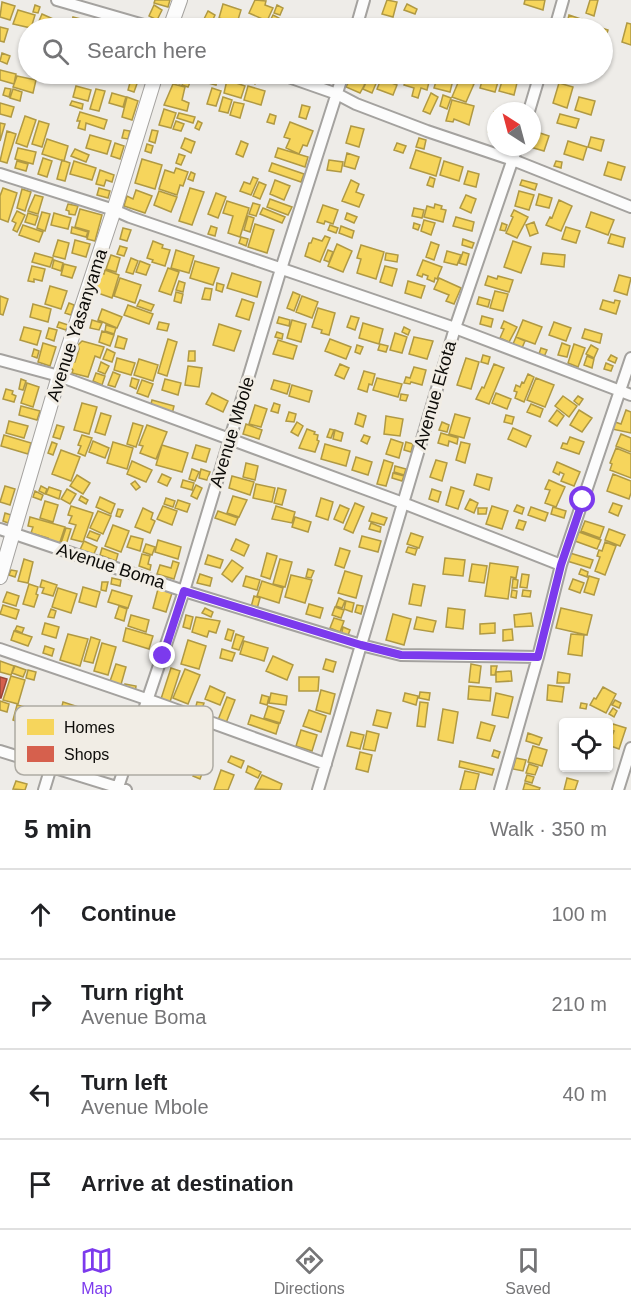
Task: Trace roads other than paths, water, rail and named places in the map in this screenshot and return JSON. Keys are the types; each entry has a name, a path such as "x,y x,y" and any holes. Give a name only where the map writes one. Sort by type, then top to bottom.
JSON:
{"street":[{"path":"57,0 119,18"},
{"path":"174,18 180,0"},
{"path":"358,18 363,0"},
{"path":"558,18 564,0"},
{"name":"Avenue Yasanyama","path":"0,577 7,532 114,210 153,84"},
{"path":"308,84 427,132 513,160 631,207"},
{"name":"Avenue Mbole","path":"147,706 340,84"},
{"path":"531,102 537,84"},
{"name":"Avenue Ekota","path":"318,790 455,328 514,156"},
{"path":"0,174 114,210 455,328 626,393"},
{"path":"500,790 538,657 561,565 626,393 631,358"},
{"path":"0,360 59,376 403,503 561,565"},
{"name":"Avenue Boma","path":"7,532 184,591 401,655 538,657"},
{"path":"0,649 166,706"},
{"path":"213,723 326,764"},
{"path":"618,790 631,748"},
{"path":"0,752 15,756"},
{"path":"44,790 49,775"},
{"path":"76,775 120,789"}]}
